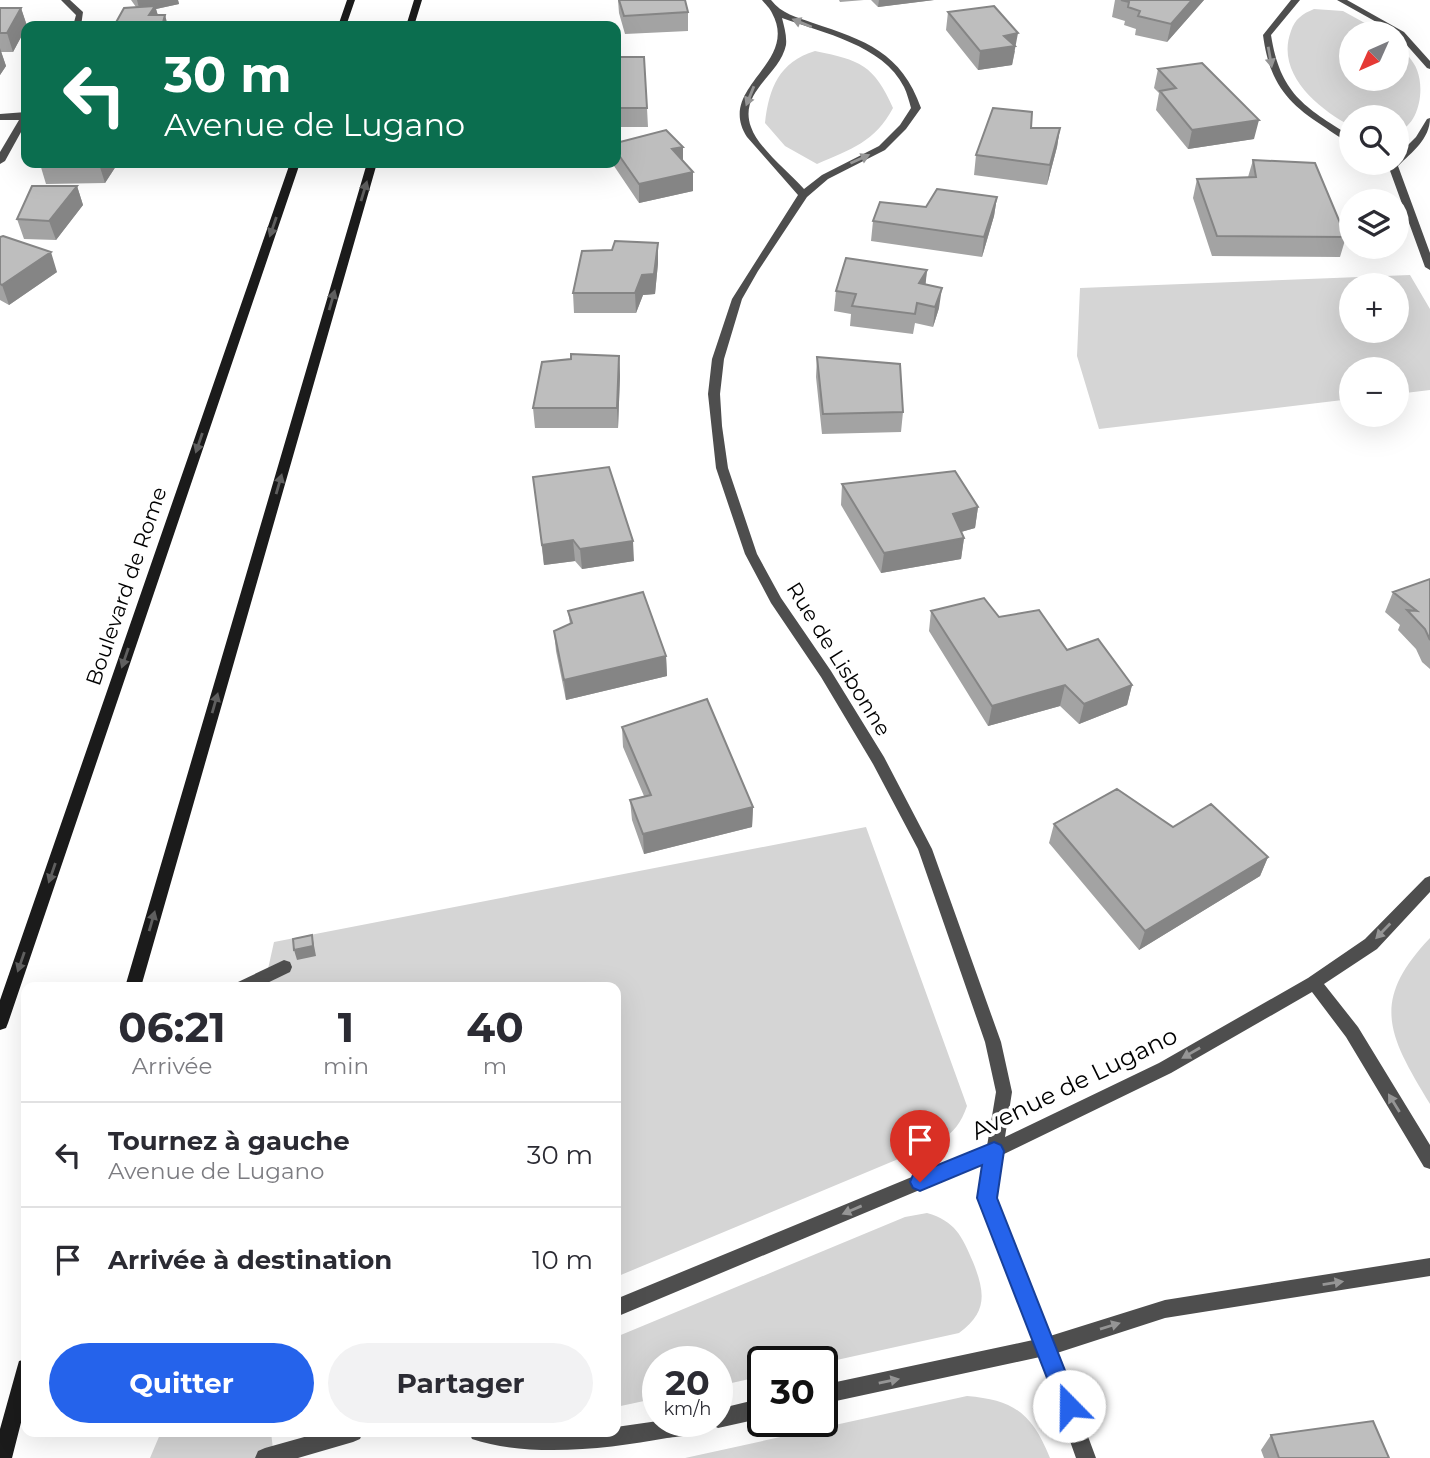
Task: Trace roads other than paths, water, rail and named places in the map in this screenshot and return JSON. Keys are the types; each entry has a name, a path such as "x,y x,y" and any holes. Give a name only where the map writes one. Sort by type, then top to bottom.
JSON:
{"main road":[{"path":"344,21 351,0"},
{"path":"412,21 418,0"},
{"name":"Boulevard de Rome","path":"0,1023 293,168"},
{"path":"135,982 371,168"},
{"path":"2,1458 21,1387"}],"street":[{"path":"65,0 80,14 78,21"},
{"name":"Rue de Lisbonne","path":"766,0 777,13 883,55 906,83 916,108 903,127 881,148 825,177 803,195 742,289 727,326 718,359 714,394 722,468 751,554 776,600 826,674 879,761 925,849 993,1042 1004,1092 987,1198 1086,1458"},
{"path":"1296,0 1267,34 1271,67 1280,83 1298,103 1339,132"},
{"path":"1341,0 1401,34 1430,66"},
{"path":"777,13 782,44 776,57 760,76 744,115 746,128 755,141 803,195"},
{"path":"0,117 21,116"},
{"path":"1409,148 1420,138 1430,121"},
{"path":"0,161 21,125"},
{"path":"1395,175 1430,267"},
{"name":"Avenue de Lugano","path":"621,1306 994,1151 1165,1068 1314,983 1371,944 1430,882"},
{"path":"254,982 284,967"},
{"path":"1314,983 1352,1032 1430,1161"},
{"path":"838,1391 1045,1346 1165,1309 1430,1267"},
{"path":"621,1433 642,1430"},
{"path":"265,1458 336,1437"},
{"path":"502,1437 556,1442 592,1437"}]}
